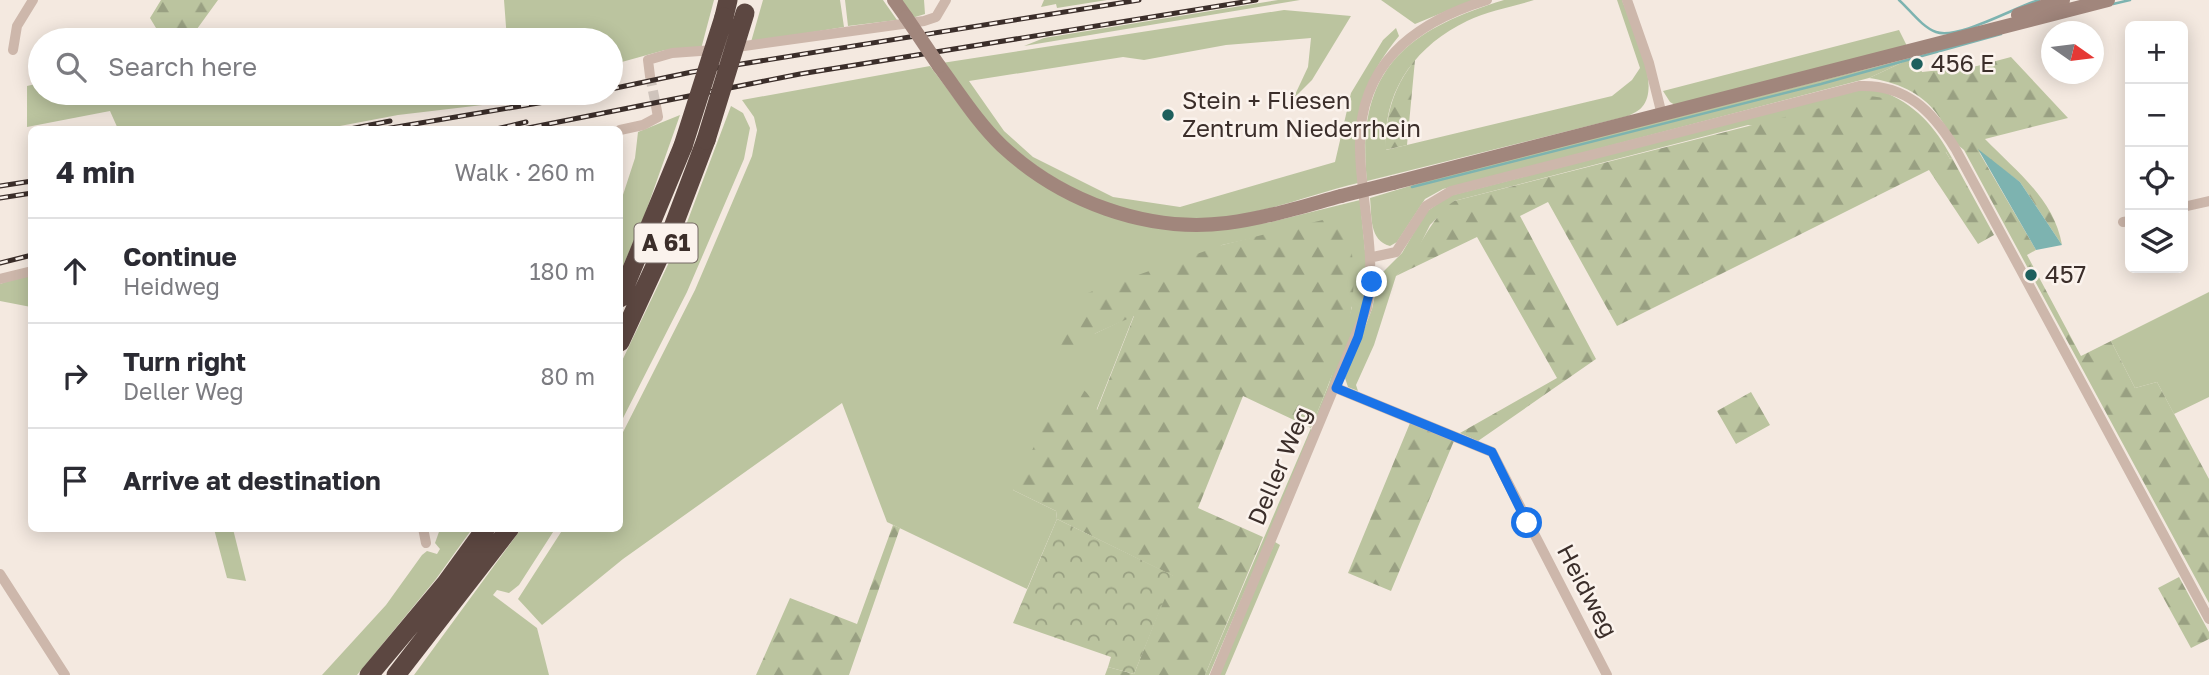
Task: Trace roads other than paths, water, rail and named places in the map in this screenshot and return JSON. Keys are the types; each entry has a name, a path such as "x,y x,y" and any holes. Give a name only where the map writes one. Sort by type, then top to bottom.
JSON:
{"highway":[{"name":"A 61","path":"623,335 673,227 706,140 747,7"},
{"name":"A 61","path":"623,291 683,146 726,9"},
{"path":"369,675 446,583 483,532"},
{"path":"396,675 462,594 507,532"}],"main road":[{"path":"894,0 981,122 1011,153 1057,187 1119,213 1175,223 1226,223 1341,196 1960,40 2108,0"},
{"path":"1960,40 1980,29 2063,0"}],"street":[{"path":"13,50 17,26 33,0"},
{"path":"650,76 648,60 672,53 924,21 936,17 947,0"},
{"name":"Deller Weg","path":"1214,675 1336,388 1367,308 1373,257 1360,148 1365,105 1372,85 1388,59 1409,36 1445,14 1487,0"},
{"path":"1627,0 1649,63 1662,115"},
{"path":"1373,257 1396,251 1426,206 1451,191 1860,86 1889,87 1912,99 1940,123 2209,619"},
{"path":"623,129 643,125 658,117 656,106"},
{"path":"2188,206 2209,201"},
{"path":"0,279 28,272"},
{"name":"Heidweg","path":"1336,388 1492,452 1608,675"},
{"path":"424,532 426,543"},
{"path":"0,574 65,675"}],"water":[{"path":"1978,149 2020,182 2062,245 2036,250"}],"waterway":[{"path":"1899,0 1926,26 1936,32 1946,33 1972,27 2039,0"},
{"path":"2113,4 2130,0"},
{"path":"1412,187 1821,84 2001,34"}],"tunnel":[{"path":"650,76 656,106"}],"railway":[{"path":"623,86 692,72 1139,0"},
{"path":"538,126 800,74 1256,0"},
{"path":"403,126 527,105"},
{"path":"365,126 390,121"},
{"path":"509,126 526,122"},
{"path":"0,186 28,182"},
{"path":"0,198 28,194"},
{"path":"0,263 28,256"}],"place":[{"name":"456 E","path":"1917,64"},
{"name":"Stein + Fliesen Zentrum Niederrhein","path":"1168,115"},
{"name":"457","path":"2031,275"}]}
